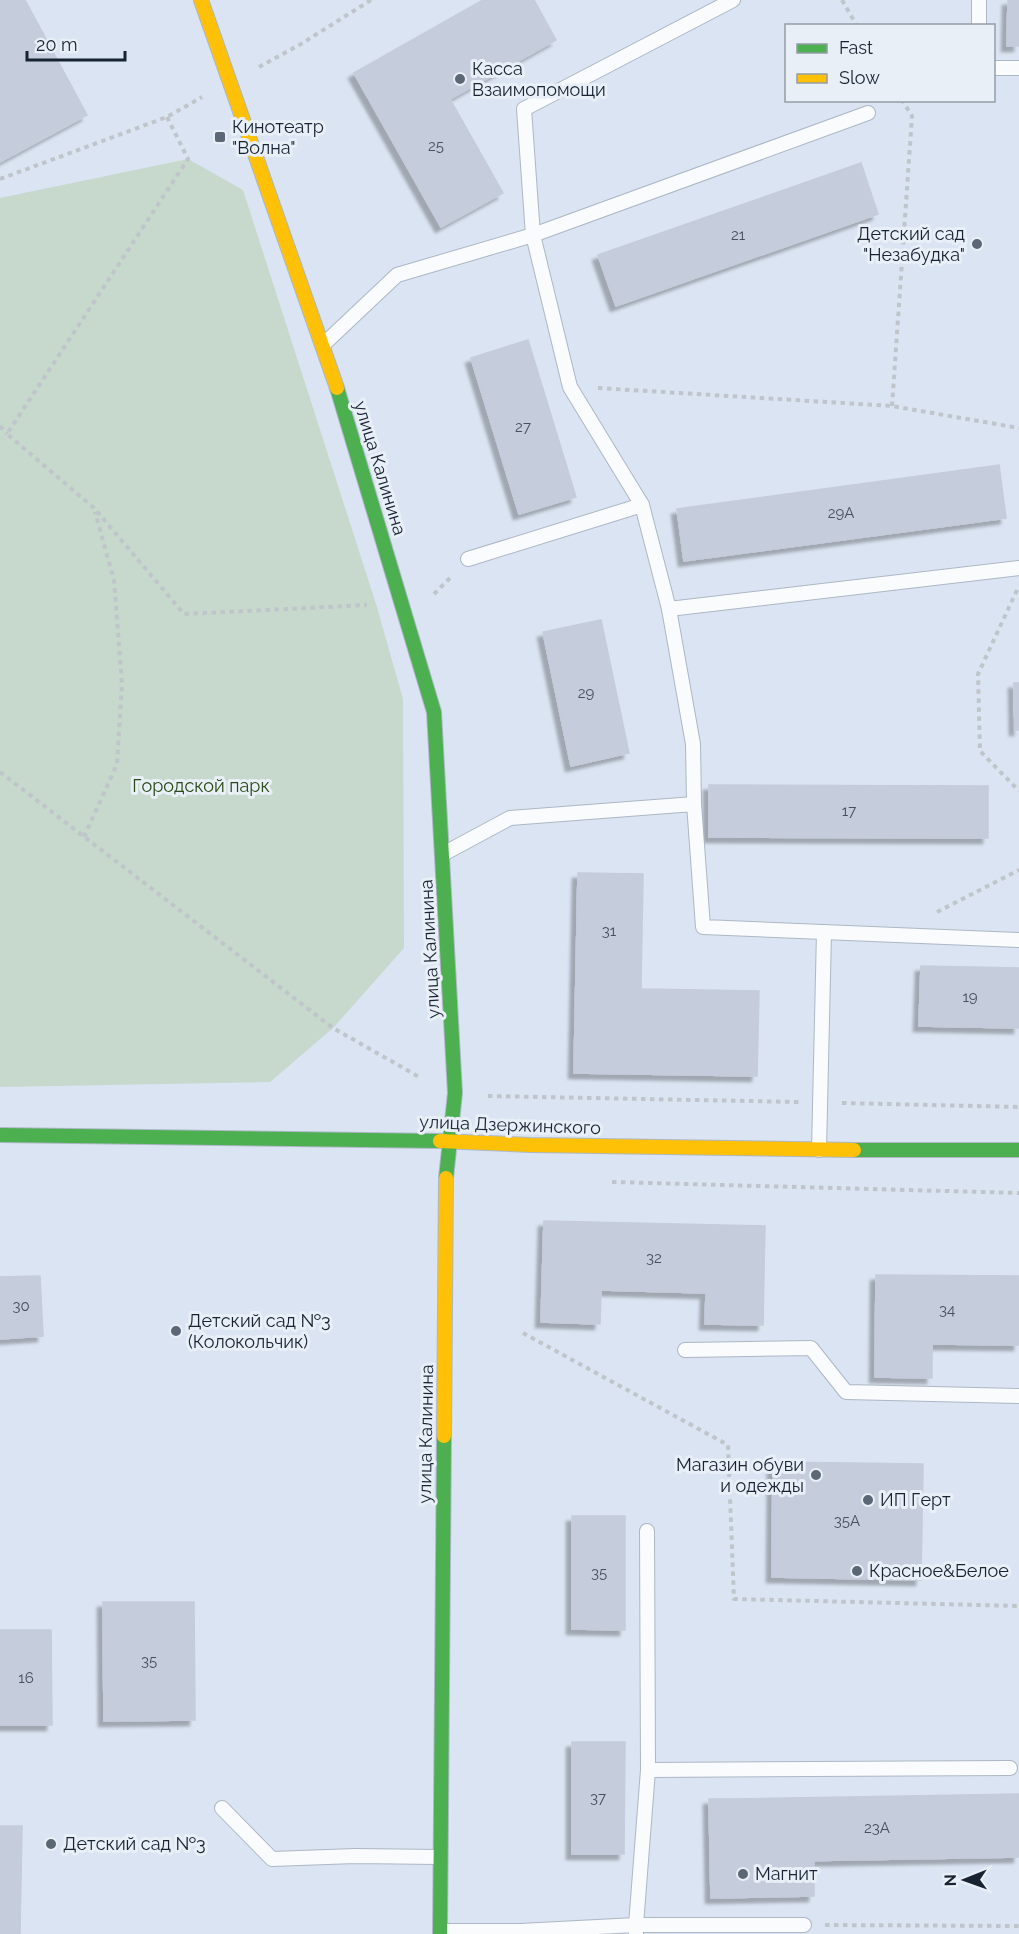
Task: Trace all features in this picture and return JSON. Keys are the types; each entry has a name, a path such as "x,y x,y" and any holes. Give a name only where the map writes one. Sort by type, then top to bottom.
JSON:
{"street":[{"name":"улица Калинина","path":"201,0 324,345 434,712 455,1093 449,1141 439,1857 440,1932"},
{"name":"улица Дзержинского","path":"0,1135 449,1141 819,1150 1019,1150"}],"lane":[{"path":"733,0 524,109 533,235 570,387 642,505 669,609 693,744 694,804 703,927 1019,940"},
{"path":"979,0 979,24"},
{"path":"995,68 1019,68"},
{"path":"324,345 397,275 533,235 868,113"},
{"path":"468,559 642,505"},
{"path":"669,609 1019,568"},
{"path":"443,854 510,818 694,804"},
{"path":"819,1150 824,932"},
{"path":"685,1350 811,1348 846,1392 1019,1396"},
{"path":"636,1929 648,1770 647,1531"},
{"path":"648,1770 1010,1768"},
{"path":"222,1808 272,1859 355,1856 439,1857"},
{"path":"440,1932 804,1925"}],"path":[{"path":"0,179 167,117 301,44 371,0"},
{"path":"842,0 856,24"},
{"path":"892,406 912,116 903,102"},
{"path":"7,434 188,159 167,117"},
{"path":"570,387 892,406 1019,428"},
{"path":"0,426 94,508 184,614 376,604 407,621 468,559"},
{"path":"84,837 117,764 122,684 114,580 94,508"},
{"path":"1019,587 978,674 980,751 1019,791"},
{"path":"0,772 333,1028 413,1075 455,1093 508,1097 1019,1107"},
{"path":"936,913 1019,870"},
{"path":"609,1182 1019,1193"},
{"path":"523,1333 728,1445 734,1599 1019,1606"},
{"path":"804,1925 1019,1926"}],"green space":[{"name":"Городской парк","path":"188,159 243,190 376,604 403,699 404,948 333,1028 270,1082 0,1087 0,198"}],"building":[{"path":"0,0 25,0 87,115 0,162"},
{"path":"483,0 534,0 556,40 450,99 503,193 441,227 354,73"},
{"path":"1008,0 1019,0 1019,46 1007,46"},
{"path":"861,163 878,214 616,306 598,255"},
{"path":"528,340 576,497 519,514 471,358"},
{"path":"999,465 1006,518 684,561 677,509"},
{"path":"601,620 629,753 571,766 543,632"},
{"path":"1014,683 1019,683 1019,730 1015,730"},
{"path":"709,785 988,786 988,838 709,837"},
{"path":"578,873 643,874 641,989 759,991 757,1076 574,1073"},
{"path":"921,966 1019,968 1019,1028 919,1026"},
{"path":"544,1221 765,1226 763,1325 705,1324 706,1293 601,1290 600,1324 541,1322"},
{"path":"876,1275 1019,1276 1019,1345 932,1344 932,1378 875,1377"},
{"path":"40,1276 43,1336 0,1339 0,1277"},
{"path":"773,1462 923,1464 921,1580 772,1577"},
{"path":"572,1516 625,1516 625,1630 572,1629"},
{"path":"103,1602 194,1602 195,1720 104,1721"},
{"path":"0,1630 51,1630 52,1725 0,1725"},
{"path":"572,1742 625,1742 624,1854 572,1854"},
{"path":"1019,1794 1019,1857 735,1862 734,1799"},
{"path":"709,1799 734,1799 735,1862 814,1860 814,1896 711,1898"},
{"path":"0,1826 22,1826 20,1934 0,1934"}],"traffic: fast":[{"path":"337,388 434,712 455,1093 446,1178"},
{"path":"0,1135 440,1141"},
{"path":"854,1150 1019,1150"},
{"path":"440,1934 444,1436"}],"traffic: slow":[{"path":"201,0 337,388"},
{"path":"440,1141 530,1145 854,1150"},
{"path":"444,1436 446,1178"}],"place":[{"name":"Касса Взаимопомощи","path":"460,79"},
{"name":"Кинотеатр \"Волна\"","path":"220,137"},
{"name":"Детский сад \"Незабудка\"","path":"977,244"},
{"name":"Детский сад №3 (Колокольчик)","path":"176,1331"},
{"name":"Магазин обуви и одежды","path":"816,1475"},
{"name":"ИП Герт","path":"868,1500"},
{"name":"Красное&Белое","path":"857,1571"},
{"name":"Детский сад №3","path":"51,1844"},
{"name":"Магнит","path":"743,1874"}]}
